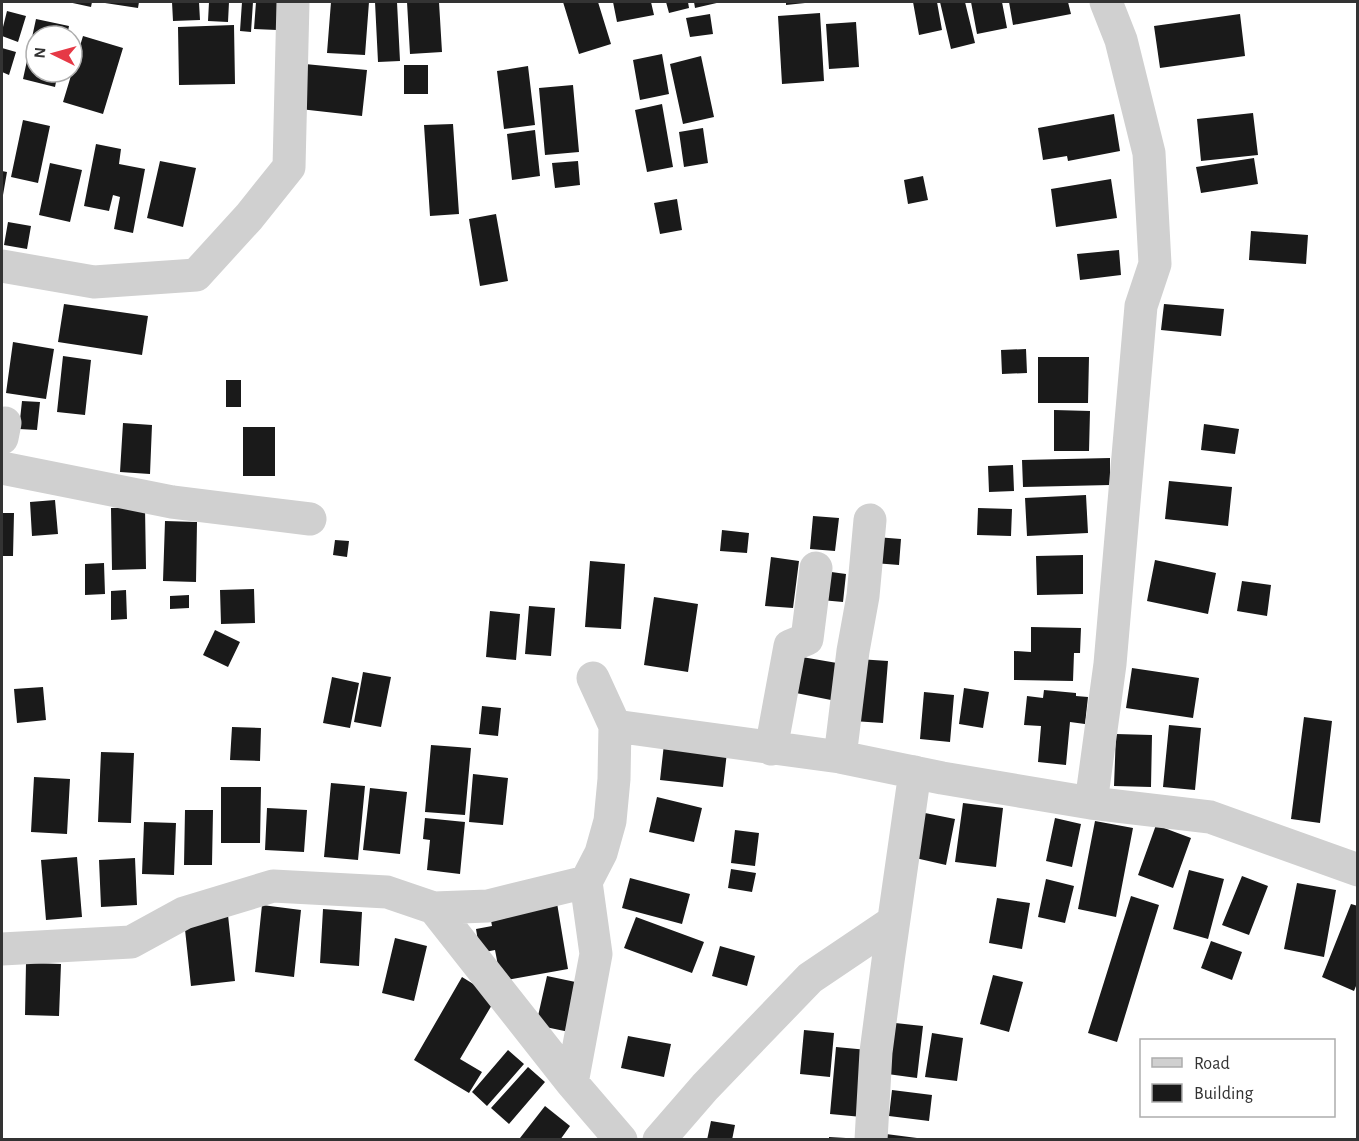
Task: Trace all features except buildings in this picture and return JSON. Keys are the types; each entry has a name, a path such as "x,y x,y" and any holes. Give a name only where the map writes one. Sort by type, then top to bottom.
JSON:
{"street":[{"path":"2,266 94,282 196,275 249,217 290,167 293,2"},
{"path":"1091,803 1110,664 1141,306 1155,264 1149,153 1121,40 1106,2"},
{"path":"2,468 172,502 310,519"},
{"path":"840,758 853,651 863,597 870,520"},
{"path":"771,749 790,646 807,639 816,568"},
{"path":"572,1083 596,954 586,882 601,853 610,821 614,779 615,726 593,678"},
{"path":"615,726 840,758 1091,803 1210,817 1358,870"},
{"path":"871,1140 876,1052 915,772"},
{"path":"2,949 131,942 184,913 273,886 387,892 434,908 488,906 586,882"},
{"path":"434,908 572,1083 621,1140"},
{"path":"659,1140 705,1087 810,978 893,922"}]}
